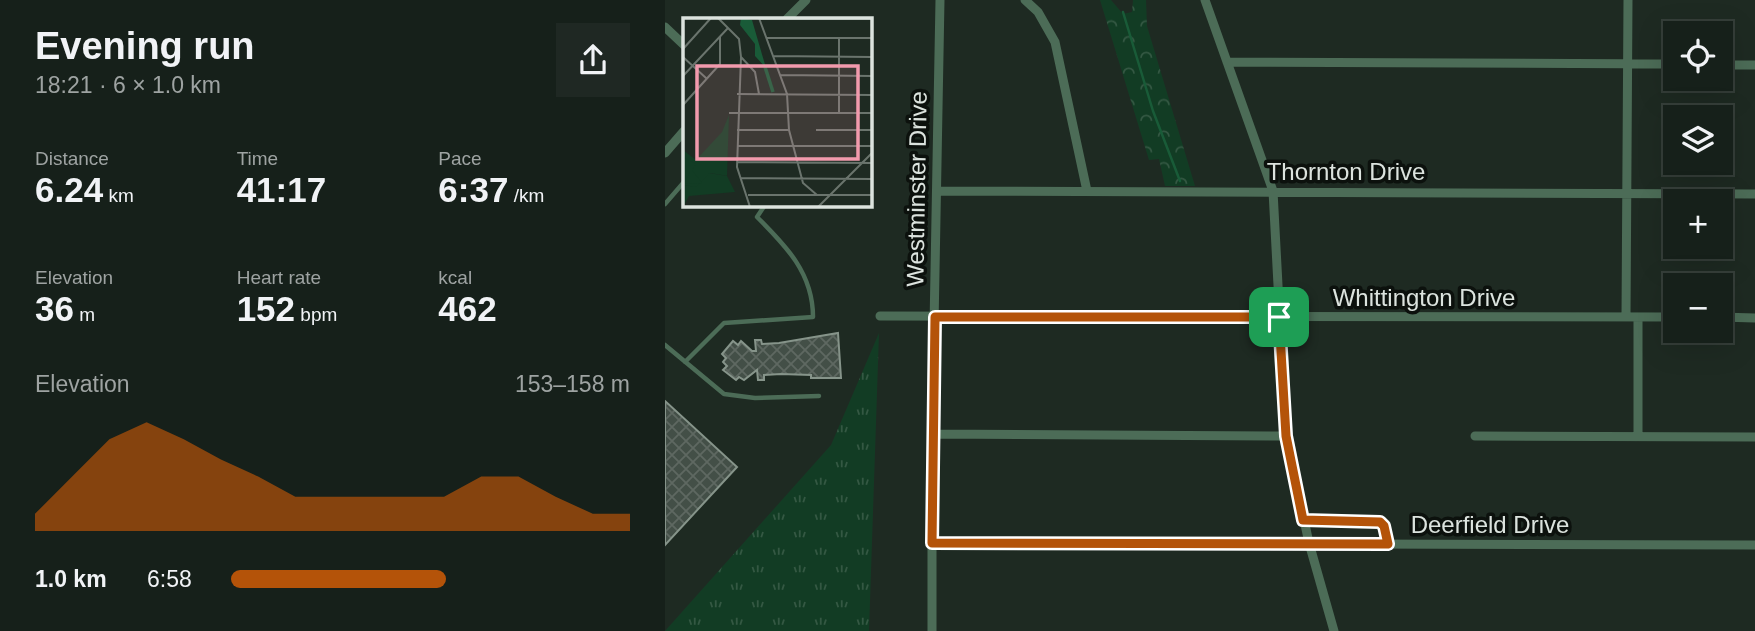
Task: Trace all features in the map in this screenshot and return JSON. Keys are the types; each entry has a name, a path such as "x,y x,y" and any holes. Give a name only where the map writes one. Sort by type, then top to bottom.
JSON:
{"street":[{"path":"788,18 806,0"},
{"name":"Westminster Drive","path":"932,631 932,434 940,0"},
{"path":"1025,0 1038,12 1055,41 1087,191"},
{"path":"1205,0 1273,191 1286,436 1303,520 1334,631"},
{"path":"1626,317 1628,0"},
{"path":"665,27 683,44"},
{"path":"1227,62 1663,64"},
{"path":"1733,65 1755,65"},
{"path":"665,153 683,132"},
{"name":"Thornton Drive","path":"938,191 1755,194"},
{"name":"Whittington Drive","path":"880,316 1663,317"},
{"path":"1638,317 1638,436"},
{"path":"1733,317 1755,318"},
{"path":"932,434 1286,436"},
{"path":"1475,436 1755,437"},
{"name":"Deerfield Drive","path":"932,543 1755,545"}],"lane":[{"path":"665,204 683,183"},
{"path":"685,362 724,323 813,317 811,292 792,252 757,217 764,206"},
{"path":"665,345 724,394 755,398 819,396"},
{"path":"1303,520 1380,522 1384,526 1388,544"}],"green space":[{"path":"1100,0 1111,0 1123,14 1132,12 1133,0 1146,0 1147,26 1195,186 1165,186 1159,159 1149,160"},
{"path":"879,333 869,631 665,631 831,445"}],"building":[{"path":"838,333 841,378 781,374 764,375 764,380 758,380 757,370 744,380 739,377 736,380 723,370 727,366 723,362 726,358 722,354 733,341 738,345 741,341 752,351 756,351 755,340 761,340 762,344 779,343"},
{"path":"665,401 737,467 665,545"}],"waterway":[{"path":"1123,12 1153,111 1180,181"}],"route":[{"path":"935,317 1279,317 1286,436 1303,520 1380,522 1384,526 1388,544 932,543 935,317"}]}
